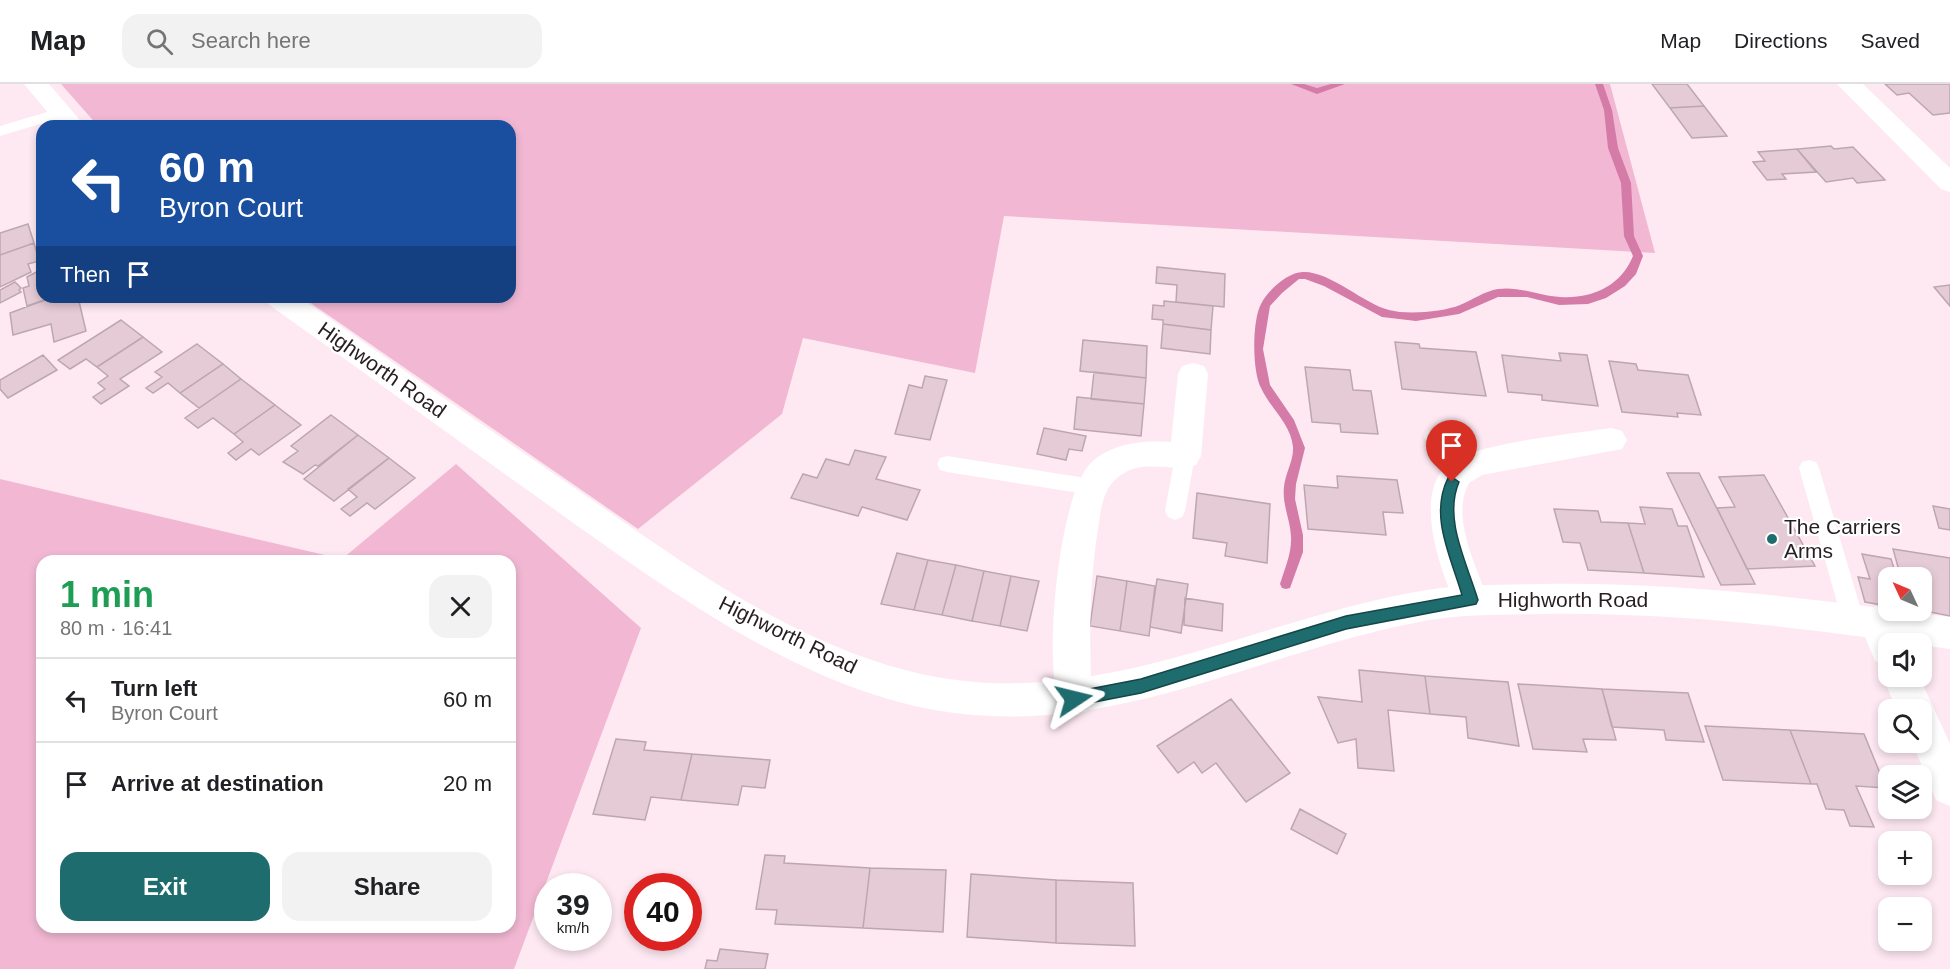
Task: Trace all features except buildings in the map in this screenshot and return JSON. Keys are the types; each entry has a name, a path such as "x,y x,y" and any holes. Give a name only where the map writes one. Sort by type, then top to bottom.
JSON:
{"street":[{"path":"36,84 67,120"},
{"path":"1850,84 1950,183"},
{"name":"Highworth Road","path":"287,303 677,577 723,605 819,655 897,684 933,693 1010,701 1074,699 1163,680 1346,622 1424,606 1471,600 1611,598 1772,609 1873,630 1950,633"},
{"path":"1074,699 1071,633 1078,545 1092,487 1104,471 1117,461 1157,452 1185,456 1193,374"},
{"path":"1471,600 1445,514 1446,497 1458,472 1474,464 1611,440"},
{"path":"1932,746 1950,787"}],"lane":[{"path":"0,131 36,125"},
{"path":"1434,436 1458,472"},
{"path":"1175,511 1185,456"},
{"path":"947,464 1092,487"},
{"path":"1809,468 1873,630"}],"shaded area":[{"path":"61,84 1610,84 1655,253 1004,216 975,373 803,338 782,414 638,529 311,303 516,303 516,120 93,120"},
{"path":"456,464 641,628 550,873 534,873 534,915 514,969 0,969 0,479 325,555 36,555 36,933 516,933 516,555 347,555"}],"waterway":[{"path":"1295,84 1317,91 1341,84"},
{"path":"1286,584 1297,552 1297,535 1289,499 1290,484 1299,448 1290,423 1265,386 1258,349 1265,305 1278,290 1296,276 1305,275 1328,283 1386,314 1416,317 1459,310 1497,293 1527,293 1559,301 1588,300 1602,295 1621,283 1632,271 1638,256 1629,236 1626,183 1613,148 1608,110 1599,84"}],"place":[{"name":"The Carriers Arms","path":"1772,539"}],"route":[{"path":"1074,699 1141,686 1195,671 1346,622 1424,606 1471,600 1445,514 1446,497 1452,482"}]}
